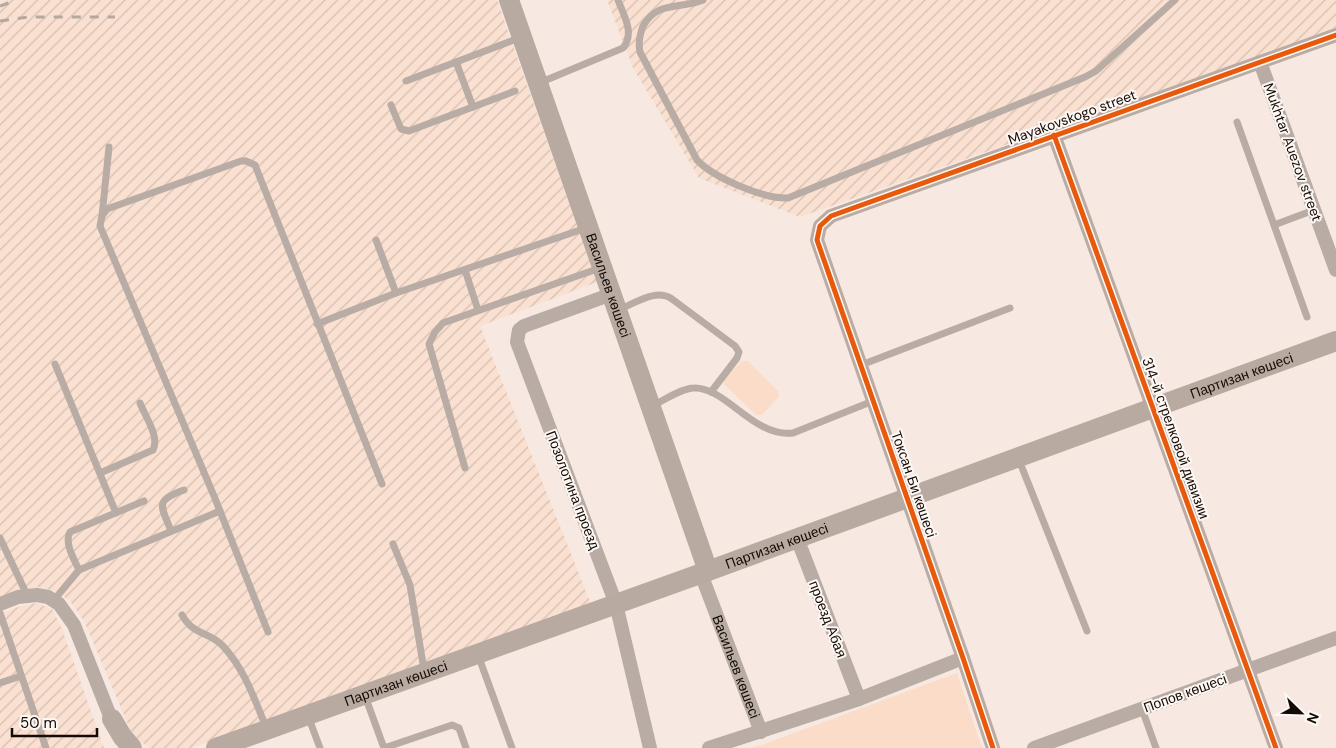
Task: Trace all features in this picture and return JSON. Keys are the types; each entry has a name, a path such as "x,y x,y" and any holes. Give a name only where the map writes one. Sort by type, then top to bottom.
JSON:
{"main road":[{"name":"Васильев көшесі","path":"509,0 650,407 704,572"},
{"name":"Партизан көшесі","path":"216,748 364,696 1336,341"},
{"path":"112,719 132,748"}],"street":[{"name":"Mayakovskogo street","path":"820,226 831,216 1336,35"},
{"name":"Mukhtar Auezov street","path":"1260,62 1336,270"},
{"name":"314-й стрелковой дивизии","path":"1054,136 1276,748"},
{"name":"Токсан Би көшесі","path":"820,226 818,240 964,658 993,748"},
{"name":"Позолотина проезд","path":"614,302 529,324 519,330 517,336 616,604 650,748"},
{"name":"проезд Абая","path":"797,538 859,699"},
{"name":"Васильев көшесі","path":"704,572 761,732"},
{"path":"0,604 27,595 51,598 65,611 74,625 122,748"},
{"name":"Попов көшесі","path":"1034,748 1336,638"},
{"path":"709,748 859,699 964,658"}],"lane":[{"path":"538,84 623,48 629,36 618,0"},
{"path":"703,0 668,4 660,6 653,11 648,17 640,35 638,44 640,52 697,160 705,169 715,175 767,196 788,198 1085,77 1096,71 1175,0"},
{"path":"406,81 522,37"},
{"path":"456,62 473,107"},
{"path":"391,105 401,129 409,131 514,91"},
{"path":"1237,122 1307,316"},
{"path":"109,147 100,226 220,511 268,632"},
{"path":"102,216 107,209 241,161 251,163 258,169 317,324 382,484"},
{"path":"1274,225 1314,210"},
{"path":"317,324 396,293 588,227"},
{"path":"376,240 396,293"},
{"path":"465,468 429,344 434,332 444,323 602,267"},
{"path":"464,270 478,310"},
{"path":"614,302 663,294 736,346 739,352 737,358 711,392"},
{"path":"860,364 1010,308"},
{"path":"55,364 116,512"},
{"path":"650,407 687,389 699,388 711,392 760,425 787,434 873,401"},
{"path":"100,473 153,450 155,446 154,438 140,402"},
{"path":"1018,457 1087,631"},
{"path":"171,531 162,504 167,497 184,490"},
{"path":"79,570 68,542 69,534 144,501"},
{"path":"51,598 79,570 220,511"},
{"path":"0,538 27,595"},
{"path":"393,544 410,585 424,673"},
{"path":"0,613 46,748"},
{"path":"182,615 187,624 194,630 222,645 241,670 268,730"},
{"path":"477,654 512,748"},
{"path":"0,683 22,676"},
{"path":"364,696 384,748 452,725 459,728 466,748"},
{"path":"1142,709 1156,748"},
{"path":"308,716 320,748"}],"shaded area":[{"path":"4,0 497,0 597,282 480,326 591,604 192,748 151,748 138,740 130,729 84,621 70,601 55,591 38,587 0,596 0,2"},
{"path":"607,0 1336,0 1336,29 800,217 699,178 633,68"},
{"path":"742,361 748,361 778,391 779,397 762,415 756,415 724,384 724,379"},
{"path":"37,603 52,609 62,629 104,748 0,748 0,613"},
{"path":"957,673 982,748 748,748 761,745"}],"railway":[{"path":"0,6 17,0"},
{"path":"0,21 29,17 115,17"}],"cycle path":[{"path":"993,748 817,240 820,226 831,216 1336,35"},
{"path":"1054,135 1276,748"}]}
